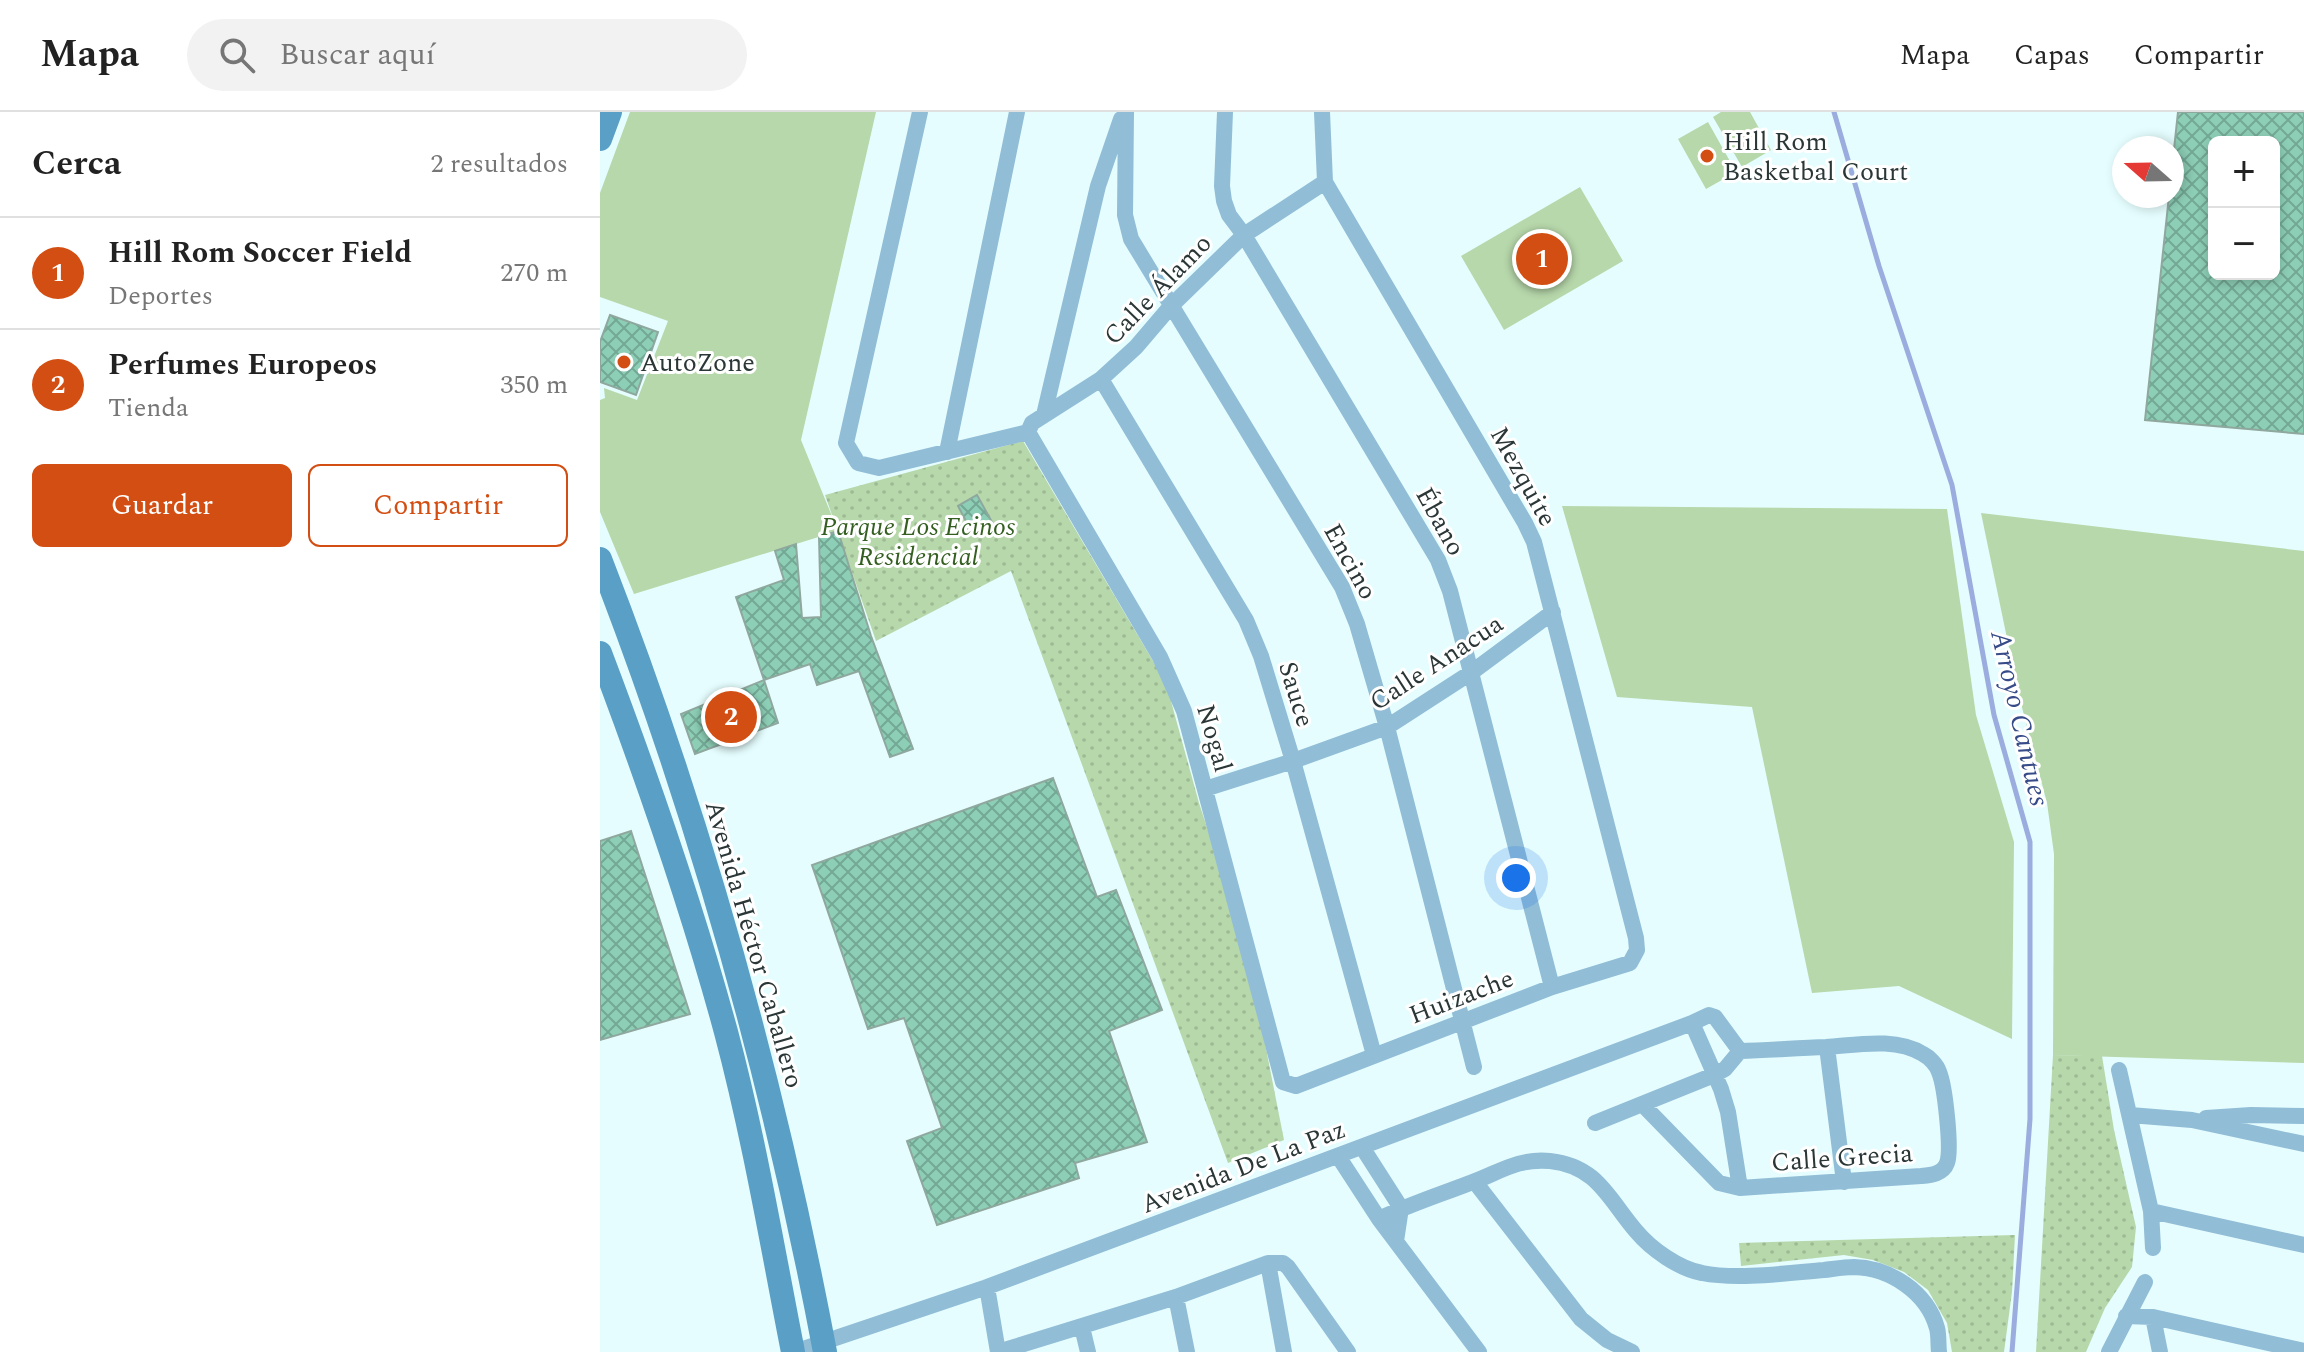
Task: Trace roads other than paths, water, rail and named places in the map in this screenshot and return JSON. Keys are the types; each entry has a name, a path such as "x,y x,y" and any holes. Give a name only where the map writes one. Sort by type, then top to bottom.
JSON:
{"main road":[{"path":"600,139 610,112"},
{"name":"Avenida Héctor Caballero","path":"600,559 699,841 731,949 780,1137 824,1347"},
{"name":"Avenida Héctor Caballero","path":"600,653 635,744 696,927 715,995 751,1143 794,1352"}],"street":[{"path":"920,112 846,443 858,463 879,468 1028,432"},
{"path":"947,452 1017,112"},
{"path":"1044,415 1098,186 1124,112"},
{"name":"Encino","path":"1124,112 1125,215 1131,239 1342,587 1357,624 1387,727 1474,1067"},
{"name":"Ébano","path":"1225,112 1222,186 1229,215 1244,235 1438,560 1450,591 1552,987"},
{"name":"Mezquite","path":"1322,112 1325,182 1534,542 1636,938"},
{"name":"Calle Álamo","path":"1028,432 1032,423 1101,379 1244,235 1325,182"},
{"name":"Sauce","path":"1101,379 1246,620 1261,656 1374,1055"},
{"name":"Nogal","path":"1028,432 1160,657 1184,711 1280,1077 1287,1085"},
{"name":"Calle Anacua","path":"1205,789 1387,727 1472,672 1553,612"},
{"name":"Huizache","path":"1287,1085 1296,1086 1552,987 1625,966 1637,950 1636,938"},
{"path":"1595,1123 1714,1075 1725,1069 1740,1051 1715,1017 1709,1015 1699,1020 1714,1075 1728,1112 1740,1188"},
{"name":"Avenida De La Paz","path":"794,1352 824,1347 1699,1020"},
{"name":"Calle Grecia","path":"1642,1104 1719,1183 1740,1188 1933,1175 1947,1164 1946,1110 1939,1071 1921,1052 1895,1045 1740,1051"},
{"path":"1827,1047 1844,1182"},
{"path":"2119,1070 2151,1211 2153,1248"},
{"path":"2130,1115 2192,1120 2304,1144"},
{"path":"2192,1120 2222,1116 2304,1116"},
{"path":"1362,1147 1401,1208 1396,1241"},
{"path":"1338,1156 1379,1219 1479,1352"},
{"path":"1379,1219 1475,1182 1511,1164 1549,1161 1567,1164 1583,1170 1596,1180 1636,1232 1655,1248 1697,1272 1742,1275 1854,1267 1877,1271 1904,1282 1923,1301 1937,1328 1939,1352"},
{"path":"1475,1182 1581,1319 1607,1340 1632,1352"},
{"path":"2151,1211 2304,1245"},
{"path":"987,1287 998,1352 1176,1297 1272,1262 1288,1267 1348,1352"},
{"path":"1272,1262 1284,1352"},
{"path":"2109,1352 2145,1282"},
{"path":"1176,1297 1187,1352"},
{"path":"2126,1316 2153,1317 2258,1346 2304,1351"},
{"path":"2153,1317 2160,1352"},
{"path":"1082,1327 1088,1352"}],"waterway":[{"name":"Arroyo Cantues","path":"1834,112 1879,266 1952,485 1994,715 2030,842 2030,1119 2012,1352"}],"place":[{"name":"Hill Rom Basketbal Court","path":"1707,156"},
{"name":"Hill Rom Soccer Field","path":"1542,259"},
{"name":"AutoZone","path":"624,362"},
{"name":"Perfumes Europeos","path":"731,717"}],"park label":[{"name":"Parque Los Ecinos Residencial","path":"918,541"}]}
